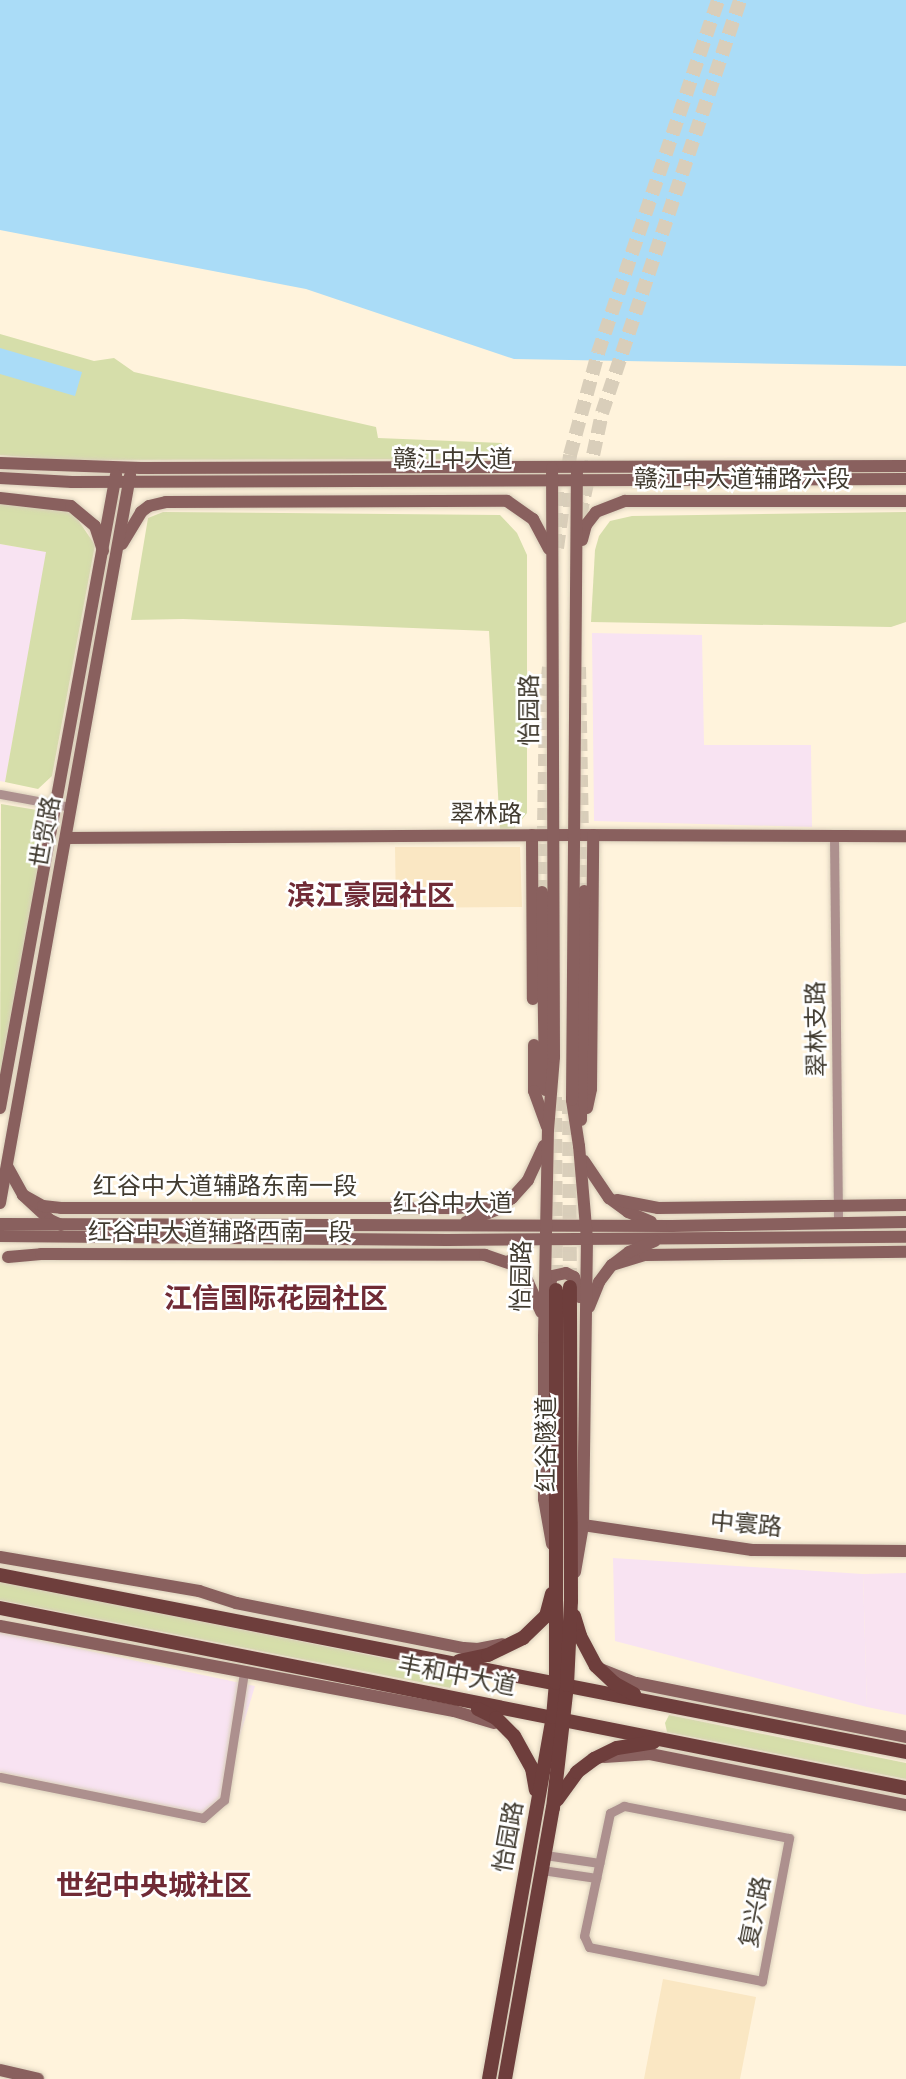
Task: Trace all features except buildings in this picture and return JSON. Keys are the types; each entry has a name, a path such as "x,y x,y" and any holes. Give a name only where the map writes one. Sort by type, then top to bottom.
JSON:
{"main road":[{"name":"赣江中大道","path":"0,463 118,468 906,479"},
{"name":"赣江中大道","path":"577,474 906,466"},
{"name":"世贸路","path":"118,468 122,482"},
{"name":"世贸路","path":"0,1203 66,838 122,482 131,468"},
{"name":"赣江中大道","path":"0,478 122,482 552,474"},
{"name":"怡园路","path":"552,474 554,1057 548,1130 544,1499 557,1576 562,1684"},
{"name":"怡园路","path":"505,2079 553,1808 562,1684 583,1525 586,1232 579,1146 572,1100 577,474"},
{"path":"0,498 71,506 95,526 109,556 141,512 149,506 166,502 507,501 533,519 552,556"},
{"name":"赣江中大道辅路六段","path":"578,607 582,539 586,524 604,508 625,501 906,501"},
{"name":"世贸路","path":"0,1108 55,804 109,556"},
{"path":"532,835 534,1091 548,1130"},
{"path":"579,1146 592,1089 593,835"},
{"name":"翠林路","path":"66,838 906,836"},
{"path":"584,891 579,1146 590,1174 609,1198 628,1212 671,1232"},
{"path":"455,1225 495,1210 512,1198 528,1180 540,1159 548,1130 542,1056 542,892"},
{"path":"4,1260 61,1231 23,1195 7,1166"},
{"name":"红谷中大道辅路东南一段","path":"23,1195 43,1206 61,1208 457,1208 488,1206 512,1198"},
{"path":"609,1198 658,1208 906,1205"},
{"name":"红谷中大道","path":"671,1232 906,1222"},
{"name":"红谷中大道","path":"0,1224 61,1231 447,1240 546,1239 586,1232 906,1237"},
{"name":"红谷中大道","path":"0,1236 61,1231 455,1225 546,1225 586,1232"},
{"path":"586,1321 599,1282 612,1265 629,1252 671,1232"},
{"path":"447,1240 483,1245 514,1265 537,1297 544,1337"},
{"path":"612,1265 645,1255 906,1252"},
{"name":"红谷中大道辅路西南一段","path":"4,1260 41,1254 485,1255 514,1265"},
{"path":"544,1337 552,1276 566,1273 574,1277 586,1321"},
{"name":"红谷隧道","path":"557,1576 563,1289 571,1601"},
{"name":"中寰路","path":"583,1525 752,1550 906,1551"},
{"path":"0,1557 199,1591 236,1603 464,1648 478,1649 523,1638"},
{"name":"丰和中大道","path":"0,1575 906,1752"},
{"path":"447,1662 488,1655 523,1638 546,1616 557,1576"},
{"path":"571,1601 580,1636 596,1666 614,1683 661,1704"},
{"name":"丰和中大道","path":"0,1608 906,1788"},
{"path":"0,1626 454,1711 491,1721 514,1736"},
{"path":"596,1666 636,1683 906,1737"},
{"path":"450,1699 473,1706 496,1718 514,1736 532,1768 537,1804"},
{"name":"怡园路","path":"489,2079 537,1804 559,1718"},
{"path":"553,1808 570,1781 594,1759 617,1748 667,1741"},
{"path":"594,1759 650,1754 906,1805"},
{"path":"0,2070 38,2079"}],"street":[{"path":"0,794 71,807"},
{"name":"翠林支路","path":"834,836 838,1223"},
{"path":"0,1777 203,1818 224,1800 244,1673"},
{"name":"复兴路","path":"624,1806 789,1838 762,1981 589,1947 584,1936 599,1863 610,1813 624,1806"},
{"path":"543,1862 599,1863"},
{"path":"543,1862 596,1878"}],"shaded area":[{"path":"0,544 47,552 5,782 0,781"},
{"path":"592,633 702,635 704,745 811,745 812,827 594,821"},
{"path":"395,847 520,847 522,907 396,908"},
{"path":"613,1558 863,1574 867,1707 615,1641"},
{"path":"906,1573 906,1715 867,1707 863,1574"},
{"path":"0,1632 255,1686 221,1798 202,1816 0,1772"},
{"path":"663,1979 756,1997 740,2079 644,2079"}],"green space":[{"path":"0,334 94,361 114,358 134,372 376,427 378,438 502,443 497,459 62,460 0,455"},
{"path":"0,503 63,509 74,514 95,545 52,776 38,789 5,782 46,552 0,544"},
{"path":"163,512 500,515 517,533 527,555 527,813 515,828 500,830 489,631 183,619 131,620 148,518"},
{"path":"906,512 906,622 891,627 591,622 595,550 599,536 610,521 632,516"},
{"path":"1,804 37,810 47,823 0,1093"},
{"path":"0,1581 453,1672 454,1681 450,1688 0,1600"},
{"path":"669,1715 906,1763 906,1779 667,1732 665,1723"}],"water":[{"path":"0,0 906,0 906,366 514,359 306,289 0,230"},
{"path":"0,348 82,372 75,396 0,374"}],"tunnel":[{"path":"557,548 570,455 598,353 718,0"},
{"path":"580,516 602,413 740,0"},
{"path":"542,892 545,696 548,667"},
{"path":"580,667 584,891"},
{"path":"555,1097 556,1286"},
{"path":"569,1100 570,1286"}],"district":[{"name":"滨江豪园社区","path":"371,896"},
{"name":"江信国际花园社区","path":"276,1299"},
{"name":"世纪中央城社区","path":"154,1886"}]}
